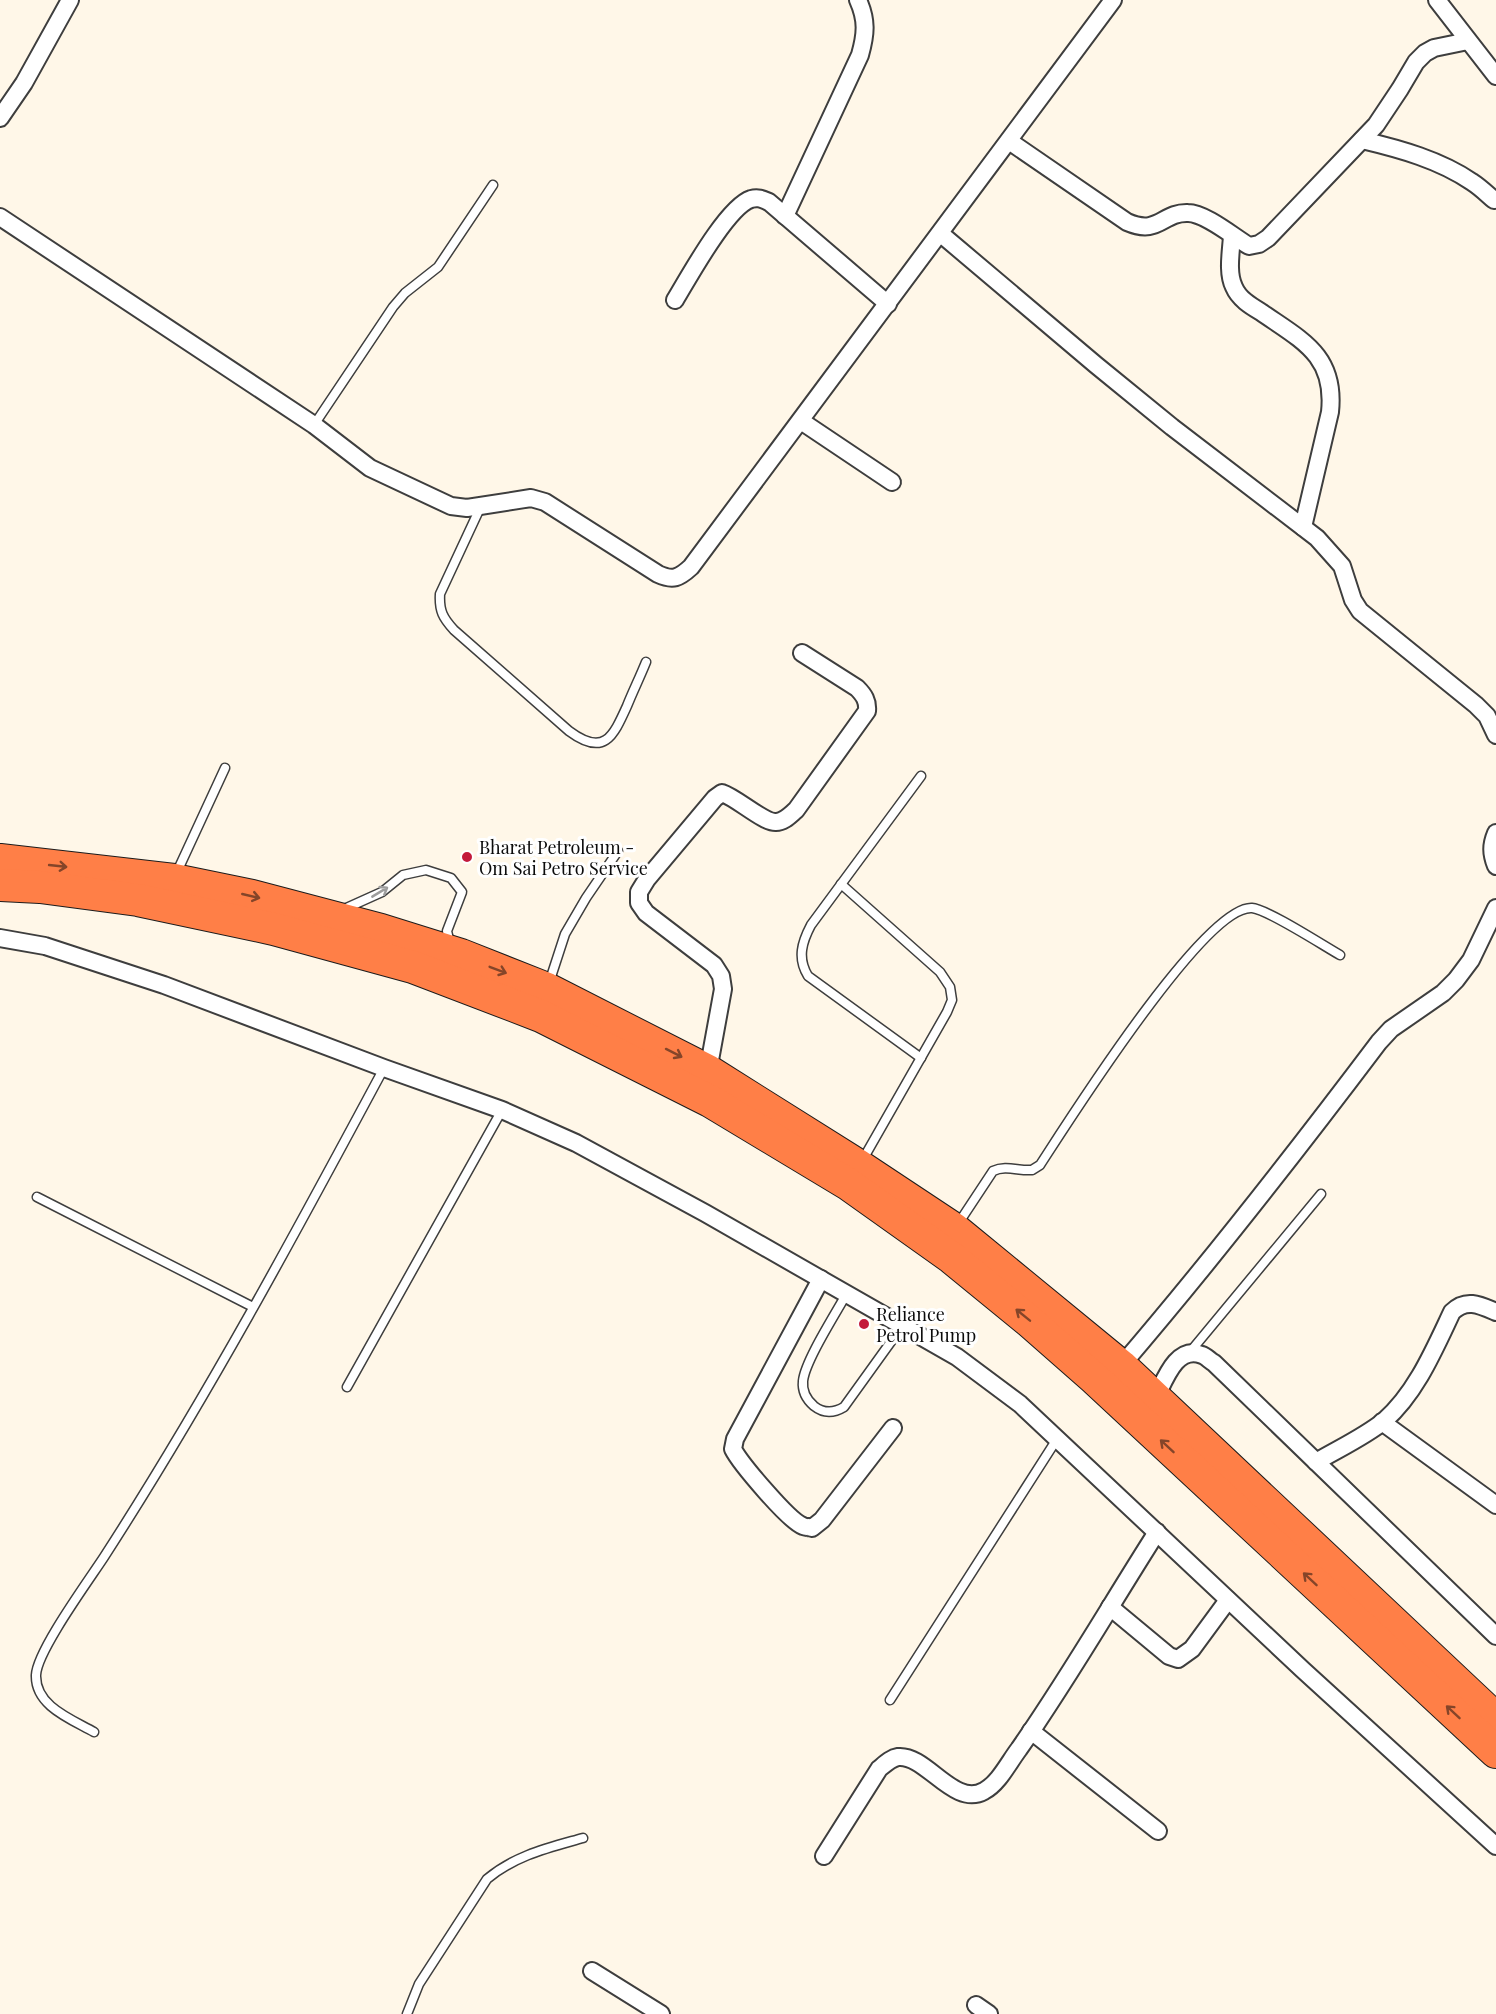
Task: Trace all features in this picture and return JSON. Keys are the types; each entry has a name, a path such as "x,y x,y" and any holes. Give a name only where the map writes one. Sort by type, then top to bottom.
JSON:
{"highway":[{"path":"0,860 174,880 252,896 381,930 453,952 547,989 708,1071 954,1229 1121,1366 1496,1719"},
{"path":"0,885 40,887 138,900 274,929 413,967 541,1016 710,1101 848,1184 952,1258 1029,1321 1095,1379 1496,1752"}],"street":[{"path":"0,118 24,83 70,0"},
{"path":"785,216 860,55 866,28 864,13 858,0"},
{"path":"0,217 314,425 360,461 382,474 451,506 467,508 531,498 545,502 658,574 670,579 681,577 692,567 1113,0"},
{"path":"1437,0 1496,76"},
{"path":"1009,141 1140,228 1151,226 1176,214 1188,213 1198,215 1249,246 1259,244 1268,238 1362,140 1382,116 1425,53 1434,48 1468,41"},
{"path":"1362,140 1404,150 1444,167 1473,182 1494,200"},
{"path":"675,300 727,219 739,206 750,199 759,198 769,202 888,304"},
{"path":"941,234 1096,365 1317,538 1342,566 1353,600 1360,611 1476,705 1487,716 1496,735"},
{"path":"1232,236 1230,270 1233,286 1240,297 1306,343 1319,357 1330,387 1332,399 1330,412 1303,527"},
{"path":"801,421 892,482"},
{"path":"708,1071 723,989 721,976 714,965 646,913 639,903 639,892 671,849 715,798 722,793 731,796 771,822 778,823 788,818 867,711 868,704 857,688 801,653"},
{"path":"1496,833 1492,844 1496,866"},
{"path":"1121,1366 1272,1183 1379,1042 1391,1029 1443,993 1456,980 1471,960 1496,908"},
{"path":"0,938 45,946 164,985 502,1110 576,1143 847,1293 957,1357 996,1384 1057,1439 1228,1600 1496,1845"},
{"path":"821,1279 735,1439 733,1449 746,1469 793,1520 803,1527 812,1528 822,1520 893,1428"},
{"path":"1316,1462 1382,1422 1408,1395 1452,1312 1459,1305 1468,1303 1496,1312"},
{"path":"1155,1399 1177,1359 1189,1353 1202,1354 1214,1363 1496,1636"},
{"path":"1382,1422 1496,1505"},
{"path":"824,1856 879,1769 888,1761 899,1757 911,1760 959,1791 972,1794 984,1791 996,1781 1031,1731 1157,1532"},
{"path":"1110,1607 1170,1656 1178,1659 1192,1649 1228,1600"},
{"path":"1031,1731 1158,1831"},
{"path":"592,1971 662,2014"}],"lane":[{"path":"314,425 393,307 405,293 438,267 493,185"},
{"path":"482,506 440,594 439,606 443,618 454,630 580,740 593,743 605,741 615,732 646,662"},
{"path":"174,880 225,768"},
{"path":"921,776 812,925 801,951 801,966 818,985 921,1058"},
{"path":"547,989 566,934 586,898 618,851"},
{"path":"327,916 382,892 403,875 426,870 451,878 462,892 447,931 453,952"},
{"path":"841,884 940,972 950,987 952,1000 859,1166"},
{"path":"954,1229 993,1172 1008,1167 1032,1170 1040,1165 1121,1044 1171,977 1225,919 1240,910 1252,908 1266,913 1340,956"},
{"path":"94,1732 56,1710 41,1696 36,1674 44,1649 128,1521 199,1404 384,1068"},
{"path":"346,1387 502,1110"},
{"path":"1189,1353 1320,1194"},
{"path":"37,1197 253,1307"},
{"path":"847,1293 806,1369 803,1384 807,1399 816,1407 826,1412 844,1407 903,1325"},
{"path":"890,1700 1057,1439"},
{"path":"407,2014 420,1984 487,1879 518,1858 583,1838"}],"place":[{"name":"Bharat Petroleum - Om Sai Petro Service","path":"467,857"},
{"name":"Reliance Petrol Pump","path":"864,1324"}]}
